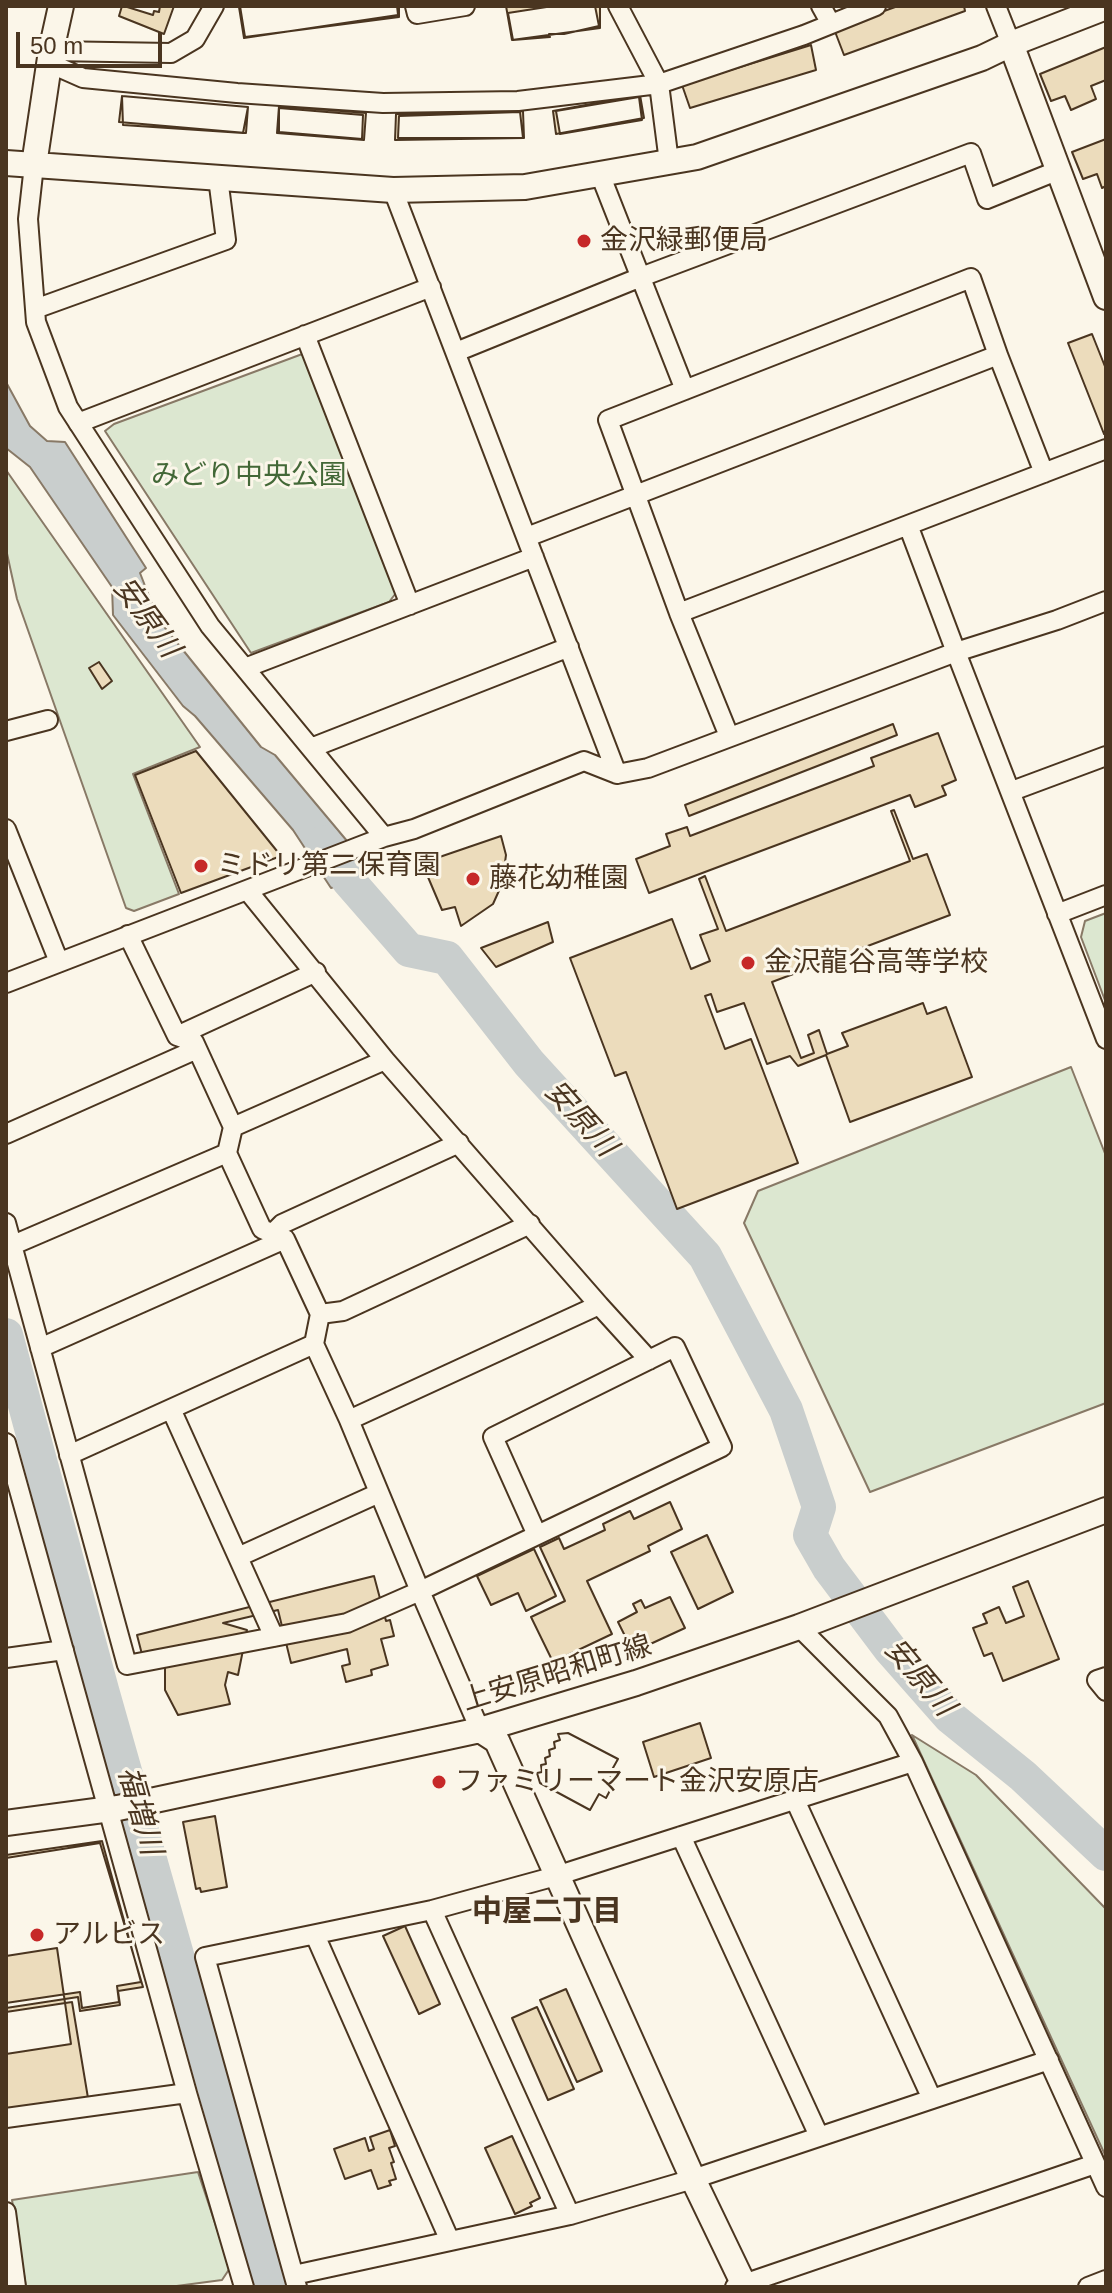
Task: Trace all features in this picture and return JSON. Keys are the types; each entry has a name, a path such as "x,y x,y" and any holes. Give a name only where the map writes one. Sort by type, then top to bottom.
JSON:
{"street":[{"path":"61,6 50,57 28,219 36,322 78,423 208,622 311,748 377,840"},
{"path":"50,57 171,53 195,39 214,6"},
{"path":"415,6 417,14 465,6"},
{"path":"618,6 659,84 669,162"},
{"path":"821,6 831,24"},
{"path":"50,57 83,78 383,103 518,101 659,84 876,6"},
{"path":"996,6 1106,297"},
{"path":"6,163 393,190 525,187 697,157 982,58 1106,7"},
{"path":"456,352 641,277 971,153 987,199 1059,170"},
{"path":"600,174 685,390"},
{"path":"35,309 226,240 218,178"},
{"path":"393,190 617,774"},
{"path":"729,736 679,613 608,420 971,278 1044,473"},
{"path":"78,423 431,287"},
{"path":"305,335 410,605"},
{"path":"527,537 998,355"},
{"path":"679,613 1106,449"},
{"path":"908,525 1106,1039"},
{"path":"245,668 534,557"},
{"path":"6,983 377,840 414,829 584,761 617,774 648,768 956,652 1106,601"},
{"path":"311,748 569,647"},
{"path":"6,731 48,720"},
{"path":"1012,791 1106,756"},
{"path":"6,829 59,962"},
{"path":"248,891 385,1060 649,1360"},
{"path":"1057,914 1106,895"},
{"path":"128,935 177,1036 194,1042 233,1127 227,1153 262,1229 279,1236 320,1314 314,1344 480,1730 497,1741 741,2286 1095,2164"},
{"path":"177,1036 316,972"},
{"path":"6,1134 197,1049"},
{"path":"233,1127 385,1060"},
{"path":"279,1236 282,1224 459,1143"},
{"path":"9,1247 227,1153"},
{"path":"6,1223 9,1247 127,1665 347,1623 420,1591 722,1447 675,1347 493,1437 537,1535"},
{"path":"320,1314 343,1311 530,1224"},
{"path":"40,1348 279,1236"},
{"path":"349,1420 599,1305"},
{"path":"69,1455 314,1344"},
{"path":"171,1409 274,1637"},
{"path":"6,1443 64,1650 114,1809 187,2093 243,2287"},
{"path":"238,1557 379,1493"},
{"name":"上安原昭和町線","path":"6,1823 114,1809 480,1730 636,1683 799,1627 1106,1510"},
{"path":"799,1627 888,1716 913,1762 1106,2187"},
{"path":"6,1658 64,1650"},
{"path":"1106,1677 1097,1680 1106,1691"},
{"path":"913,1762 556,1876 432,1910 205,1957 295,2281 450,2241 570,2215 693,2179 1049,2060"},
{"path":"795,1800 932,2099"},
{"path":"681,1836 819,2136"},
{"path":"432,1910 570,2215"},
{"path":"315,1935 450,2241"},
{"path":"6,2118 187,2093"},
{"path":"6,2212 16,2287"},
{"path":"1088,2287 1106,2280"}],"green space":[{"name":"みどり中央公園","path":"305,353 396,593 389,602 251,653 105,431 114,424"},
{"path":"6,470 200,747 133,774 179,894 134,911 126,908 17,599 6,549"},
{"path":"1106,913 1106,1003 1081,937 1085,921"},
{"path":"1071,1067 1106,1156 1106,1403 870,1492 744,1223 758,1191"},
{"path":"912,1735 976,1775 1106,1909 1106,2157"},
{"path":"198,2172 230,2268 222,2280 169,2287 26,2287 12,2200"}],"water":[{"path":"6,382 30,426 47,441 65,442 146,568 140,573 158,619 261,747 275,755 368,866 369,874 331,888 293,830 183,706 113,615 112,587 30,467 6,448"}],"building":[{"path":"122,6 174,6 164,34 119,16"},
{"path":"124,6 160,6 159,12 154,11 153,15"},
{"path":"240,6 399,6 399,17 245,37"},
{"path":"397,6 398,15 244,38 239,7"},
{"path":"506,6 600,6 600,28 512,40"},
{"path":"553,6 595,6 599,26 549,34 550,37 513,40 508,13"},
{"path":"898,6 964,6 965,11 844,55 834,29"},
{"path":"811,45 816,70 690,108 682,85"},
{"path":"1106,47 1106,80 1091,86 1096,99 1071,110 1065,96 1051,101 1040,74"},
{"path":"640,95 644,118 556,134 553,111"},
{"path":"122,96 248,107 243,133 123,125"},
{"path":"122,96 248,107 246,133 119,122"},
{"path":"639,97 642,120 560,134 556,111"},
{"path":"279,106 366,113 364,140 277,133"},
{"path":"279,108 363,115 362,139 279,132"},
{"path":"523,111 524,138 395,140 396,114"},
{"path":"520,112 523,138 398,138 399,116"},
{"path":"1106,139 1106,186 1102,188 1097,174 1083,179 1072,152"},
{"path":"1092,334 1106,369 1104,434 1068,343"},
{"path":"99,662 112,681 102,689 89,668"},
{"path":"893,724 897,735 689,816 685,805"},
{"path":"938,733 956,780 942,786 946,795 915,807 910,795 649,893 636,859 670,846 666,834 687,827 690,836 874,766 871,758"},
{"path":"196,751 281,856 181,893 135,775"},
{"path":"894,810 913,859 927,854 950,915 772,982 801,1058 814,1053 808,1035 819,1030 827,1054 848,1046 842,1033 923,1003 927,1014 946,1007 972,1077 850,1122 826,1055 798,1066 790,1056 767,1064 744,1003 717,1012 711,994 705,996 725,1049 751,1039 798,1163 677,1209 626,1072 615,1076 570,958 672,919 691,969 710,961 700,935 718,929 699,879 705,876 726,931 910,861 891,811"},
{"path":"501,836 506,855 502,884 493,904 461,926 455,907 442,910 422,863"},
{"path":"548,922 553,942 496,967 481,948"},
{"path":"670,1502 682,1529 648,1546 650,1551 587,1581 612,1634 553,1662 531,1617 565,1601 540,1547 559,1538 564,1549 605,1530 603,1524 630,1511 634,1519"},
{"path":"707,1535 733,1592 698,1609 671,1552"},
{"path":"534,1549 556,1596 526,1611 518,1593 491,1605 477,1576"},
{"path":"374,1576 386,1621 390,1620 394,1636 381,1639 388,1665 371,1670 372,1675 346,1682 342,1666 350,1664 347,1649 291,1663 278,1610 223,1623 247,1630 238,1675 228,1672 225,1685 230,1704 178,1715 165,1690 165,1661 145,1666 137,1635"},
{"path":"1028,1581 1059,1659 1003,1681 992,1653 984,1656 973,1628 987,1623 983,1614 999,1607 1006,1623 1024,1616 1013,1587"},
{"path":"670,1597 685,1628 633,1652 618,1622 637,1612 633,1604 641,1600 645,1608"},
{"path":"700,1723 711,1758 654,1777 643,1742"},
{"path":"568,1733 618,1759 609,1775 616,1779 606,1798 599,1794 590,1810 540,1783 537,1773 542,1772 541,1765 546,1764 549,1750 555,1748 554,1742 560,1740 558,1734"},
{"path":"568,1733 618,1759 609,1775 616,1779 606,1798 599,1794 590,1810 540,1783 537,1773 542,1772 541,1765 546,1764 549,1750 555,1748 554,1742 560,1740 558,1734"},
{"path":"215,1816 227,1887 201,1892 200,1888 196,1889 183,1822"},
{"path":"102,1841 141,1982 117,1986 119,2002 82,2008 80,1992 6,2003 6,1855"},
{"path":"100,1843 143,1987 118,1991 120,2005 80,2011 78,1997 6,2008 6,1858"},
{"path":"405,1926 440,2004 419,2014 383,1936"},
{"path":"57,1948 71,2044 6,2054 6,1956"},
{"path":"566,1989 602,2071 577,2082 540,2000"},
{"path":"72,2002 88,2098 6,2111 6,2012"},
{"path":"537,2007 574,2089 548,2100 512,2018"},
{"path":"390,2130 395,2146 389,2148 396,2179 389,2181 391,2185 378,2189 371,2170 345,2179 334,2149 365,2138 369,2151 374,2149 370,2137"},
{"path":"512,2136 540,2198 530,2203 532,2206 515,2214 485,2148"}],"waterway":[{"name":"安原川","path":"324,842 348,880 409,950 447,958 529,1063 705,1256 786,1410 819,1507 810,1535 829,1568 890,1649 950,1717 1023,1776 1106,1854"},
{"name":"福増川","path":"6,1335 102,1690 271,2287"}],"place":[{"name":"金沢緑郵便局","path":"584,241"},
{"name":"ミドリ第二保育園","path":"201,866"},
{"name":"藤花幼稚園","path":"473,879"},
{"name":"金沢龍谷高等学校","path":"748,963"},
{"name":"ファミリーマート金沢安原店","path":"439,1782"},
{"name":"アルビス","path":"37,1935"}],"district":[{"name":"中屋二丁目","path":"547,1913"}]}
